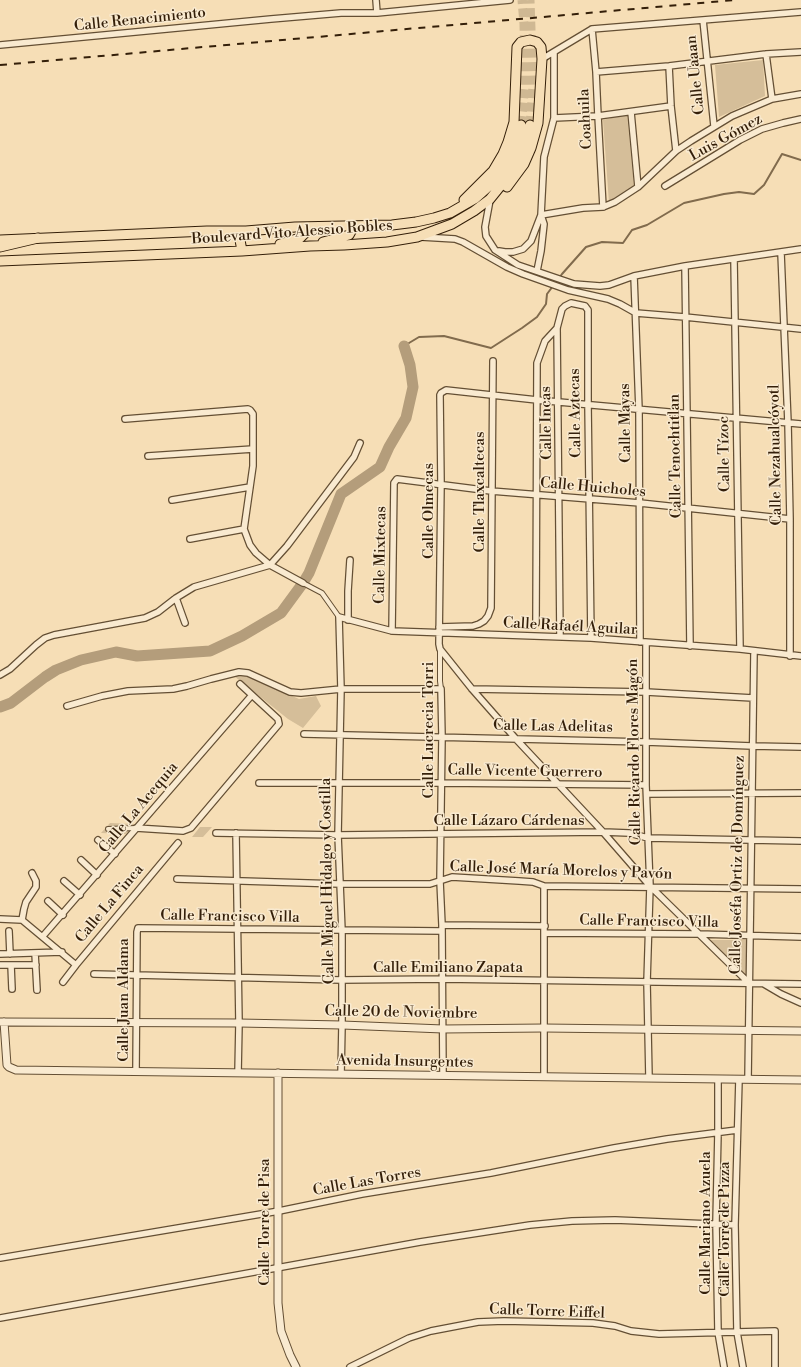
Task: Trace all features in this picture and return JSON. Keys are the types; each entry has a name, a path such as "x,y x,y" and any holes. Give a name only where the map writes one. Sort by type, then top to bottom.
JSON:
{"main road":[{"path":"450,213 493,171 506,148 514,122 517,47 521,42 530,40 537,42 541,47 542,59 538,123 524,164 510,185 490,200"},
{"name":"Boulevard Vito Alessio Robles","path":"0,261 242,251 344,245 417,237 452,224 490,200 507,178 522,151 525,125 506,165 495,181 476,198 450,213 434,218 392,225 38,238 2,244"},
{"path":"310,246 346,237 352,233 354,226"},
{"path":"254,250 300,238 304,233 305,227"},
{"path":"242,251 240,240 246,231"}],"street":[{"path":"376,0 377,13"},
{"name":"Calle Renacimiento","path":"0,45 341,13 377,13 451,3 510,0"},
{"path":"542,59 592,29 801,12"},
{"name":"Calle Uaaan","path":"703,20 714,126"},
{"name":"Coahuila","path":"592,29 596,72 603,207"},
{"path":"596,72 669,66 766,54 801,52"},
{"path":"537,271 544,224 541,215 544,157 554,118 554,53"},
{"path":"766,54 772,99"},
{"path":"669,66 671,106 676,151"},
{"path":"541,215 583,208 603,207 615,202 638,187 676,151 714,126 732,116 772,99 801,94"},
{"path":"554,118 598,116 671,106"},
{"path":"631,112 638,187"},
{"name":"Luis Gómez","path":"665,186 740,140 783,123 801,119"},
{"path":"490,200 484,227 486,236 495,250 518,265 574,284 600,286 609,285 634,276 684,266 801,250"},
{"path":"495,250 513,252 523,249 531,241 541,215"},
{"path":"417,237 455,239 507,267 543,282 568,290 608,299 636,313 801,329"},
{"name":"Calle Nezahualcóyotl","path":"781,253 788,423 790,656"},
{"name":"Calle Tízoc","path":"734,258 740,649"},
{"name":"Calle Tenochtitlan","path":"684,266 690,646"},
{"name":"Calle Mayas","path":"634,276 639,410 643,643"},
{"name":"Calle Aztecas","path":"565,306 571,303 588,308 591,638"},
{"name":"Calle Incas","path":"560,637 558,328 559,318 562,309 565,306"},
{"path":"536,623 537,363 545,341 558,328"},
{"name":"Calle Tlaxcaltecas","path":"439,630 473,626 484,621 491,608 493,361"},
{"name":"Calle Olmecas","path":"440,649 440,395 446,390 492,395"},
{"path":"492,395 801,424"},
{"path":"125,419 250,410 253,414 253,466 244,529 250,545 256,553 270,565 322,593 339,617"},
{"path":"0,674 10,668 45,638 54,634 145,618 158,612 176,598 194,587 270,565 287,546 354,458 360,443"},
{"path":"148,456 253,449"},
{"name":"Calle Huicholes","path":"396,480 399,478 491,491 640,503 790,519"},
{"name":"Calle Mixtecas","path":"392,631 394,483 396,480"},
{"path":"172,500 250,487"},
{"path":"190,539 244,529"},
{"path":"348,620 350,560"},
{"path":"176,598 185,623"},
{"name":"Calle Rafaél Aguilar","path":"339,617 392,631 439,630 591,638 740,649 754,652 801,656"},
{"name":"Calle Miguel Hidalgo y Costilla","path":"339,617 341,689 338,835 342,931 341,1074"},
{"name":"Calle Ricardo Flores Magón","path":"643,643 646,692 646,786 650,886 647,982 648,1078"},
{"path":"440,649 472,689 516,739 603,832 650,886 749,983"},
{"name":"Calle Lucrecia Torri","path":"440,649 442,737 440,882 443,979 443,1075"},
{"name":"Calle Joséfa Ortiz de Domínguez","path":"748,1079 754,652"},
{"path":"67,706 102,696 128,691 173,689 210,678 239,672 248,673 290,692 301,693 341,689 441,688"},
{"path":"108,829 136,828 183,831 194,826 279,724 279,721 240,684"},
{"path":"472,689 646,692 753,698"},
{"name":"Calle La Acequia","path":"43,936 63,915 136,828 252,695"},
{"name":"Calle Las Adelitas","path":"304,734 801,746"},
{"name":"Calle Vicente Guerrero","path":"259,783 442,783 646,786"},
{"path":"647,794 801,793"},
{"name":"Calle Lázaro Cárdenas","path":"216,833 338,835 603,832 629,833 648,838 801,841"},
{"path":"236,833 239,976 238,1073"},
{"path":"98,840 115,854"},
{"name":"Calle La Finca","path":"63,982 178,843"},
{"path":"81,860 97,875"},
{"path":"22,920 26,902 36,887 36,881 32,873"},
{"name":"Calle José María Morelos y Pavón","path":"177,879 340,884 430,884 452,877 519,880 533,882 544,886 650,886 801,889"},
{"path":"64,881 80,895"},
{"path":"544,886 544,1076"},
{"path":"48,901 63,915"},
{"path":"0,919 22,920 76,965"},
{"name":"Calle Francisco Villa","path":"138,928 342,931 545,926"},
{"name":"Calle Juan Aldama","path":"136,1071 136,974 138,928"},
{"path":"9,931 10,954"},
{"name":"Calle Francisco Villa","path":"544,933 699,934 801,937"},
{"path":"0,954 62,952"},
{"path":"35,953 37,990"},
{"path":"0,965 36,965"},
{"path":"11,965 12,989"},
{"name":"Calle Emiliano Zapata","path":"94,974 239,976 341,980 443,979 801,984"},
{"path":"764,984 780,994 801,1003"},
{"name":"Calle 20 de Noviembre","path":"2,1022 136,1024 239,1023 443,1029 544,1028 801,1031"},
{"name":"Avenida Insurgentes","path":"2,1022 9,1068 16,1070 801,1080"},
{"name":"Calle Torre de Pisa","path":"278,1073 278,1303 281,1331 296,1367"},
{"name":"Calle Mariano Azuela","path":"718,1079 716,1223 718,1332 724,1367"},
{"name":"Calle Torre de Pizza","path":"739,1079 735,1225 737,1332 743,1367"},
{"name":"Calle Las Torres","path":"0,1258 279,1211 362,1194 491,1173 621,1147 737,1130"},
{"path":"0,1318 278,1269 420,1242 530,1225 572,1221 608,1220 716,1223 735,1225"},
{"name":"Calle Torre Eiffel","path":"350,1367 409,1338 431,1331 478,1322 504,1321 592,1323 615,1326 632,1331 660,1334 775,1331 775,1367"}],"shaded area":[{"path":"763,60 765,96 719,117 715,65"},
{"path":"627,114 634,187 609,203 603,120"},
{"path":"239,673 299,699 316,696 321,706 303,728 288,719 234,676"},
{"path":"110,823 134,824 126,834 101,833"},
{"path":"200,827 212,827 203,837 192,837"},
{"path":"710,940 746,940 746,976"}],"waterway":[{"path":"404,346 419,337 444,336 491,348 537,317 546,304 547,294 562,274 586,247 602,242 623,243 632,230 647,225 684,203 739,192 754,194 764,185 782,154 801,160"},
{"path":"0,707 11,703 56,670 81,660 116,652 137,656 210,651 242,636 281,613 309,573 341,494 380,467 389,447 406,418 413,387 410,365 404,346"}],"tunnel":[{"path":"521,125 525,85 522,0"},
{"path":"530,0 533,87 530,125"}],"railway":[{"path":"0,65 735,0"}]}
